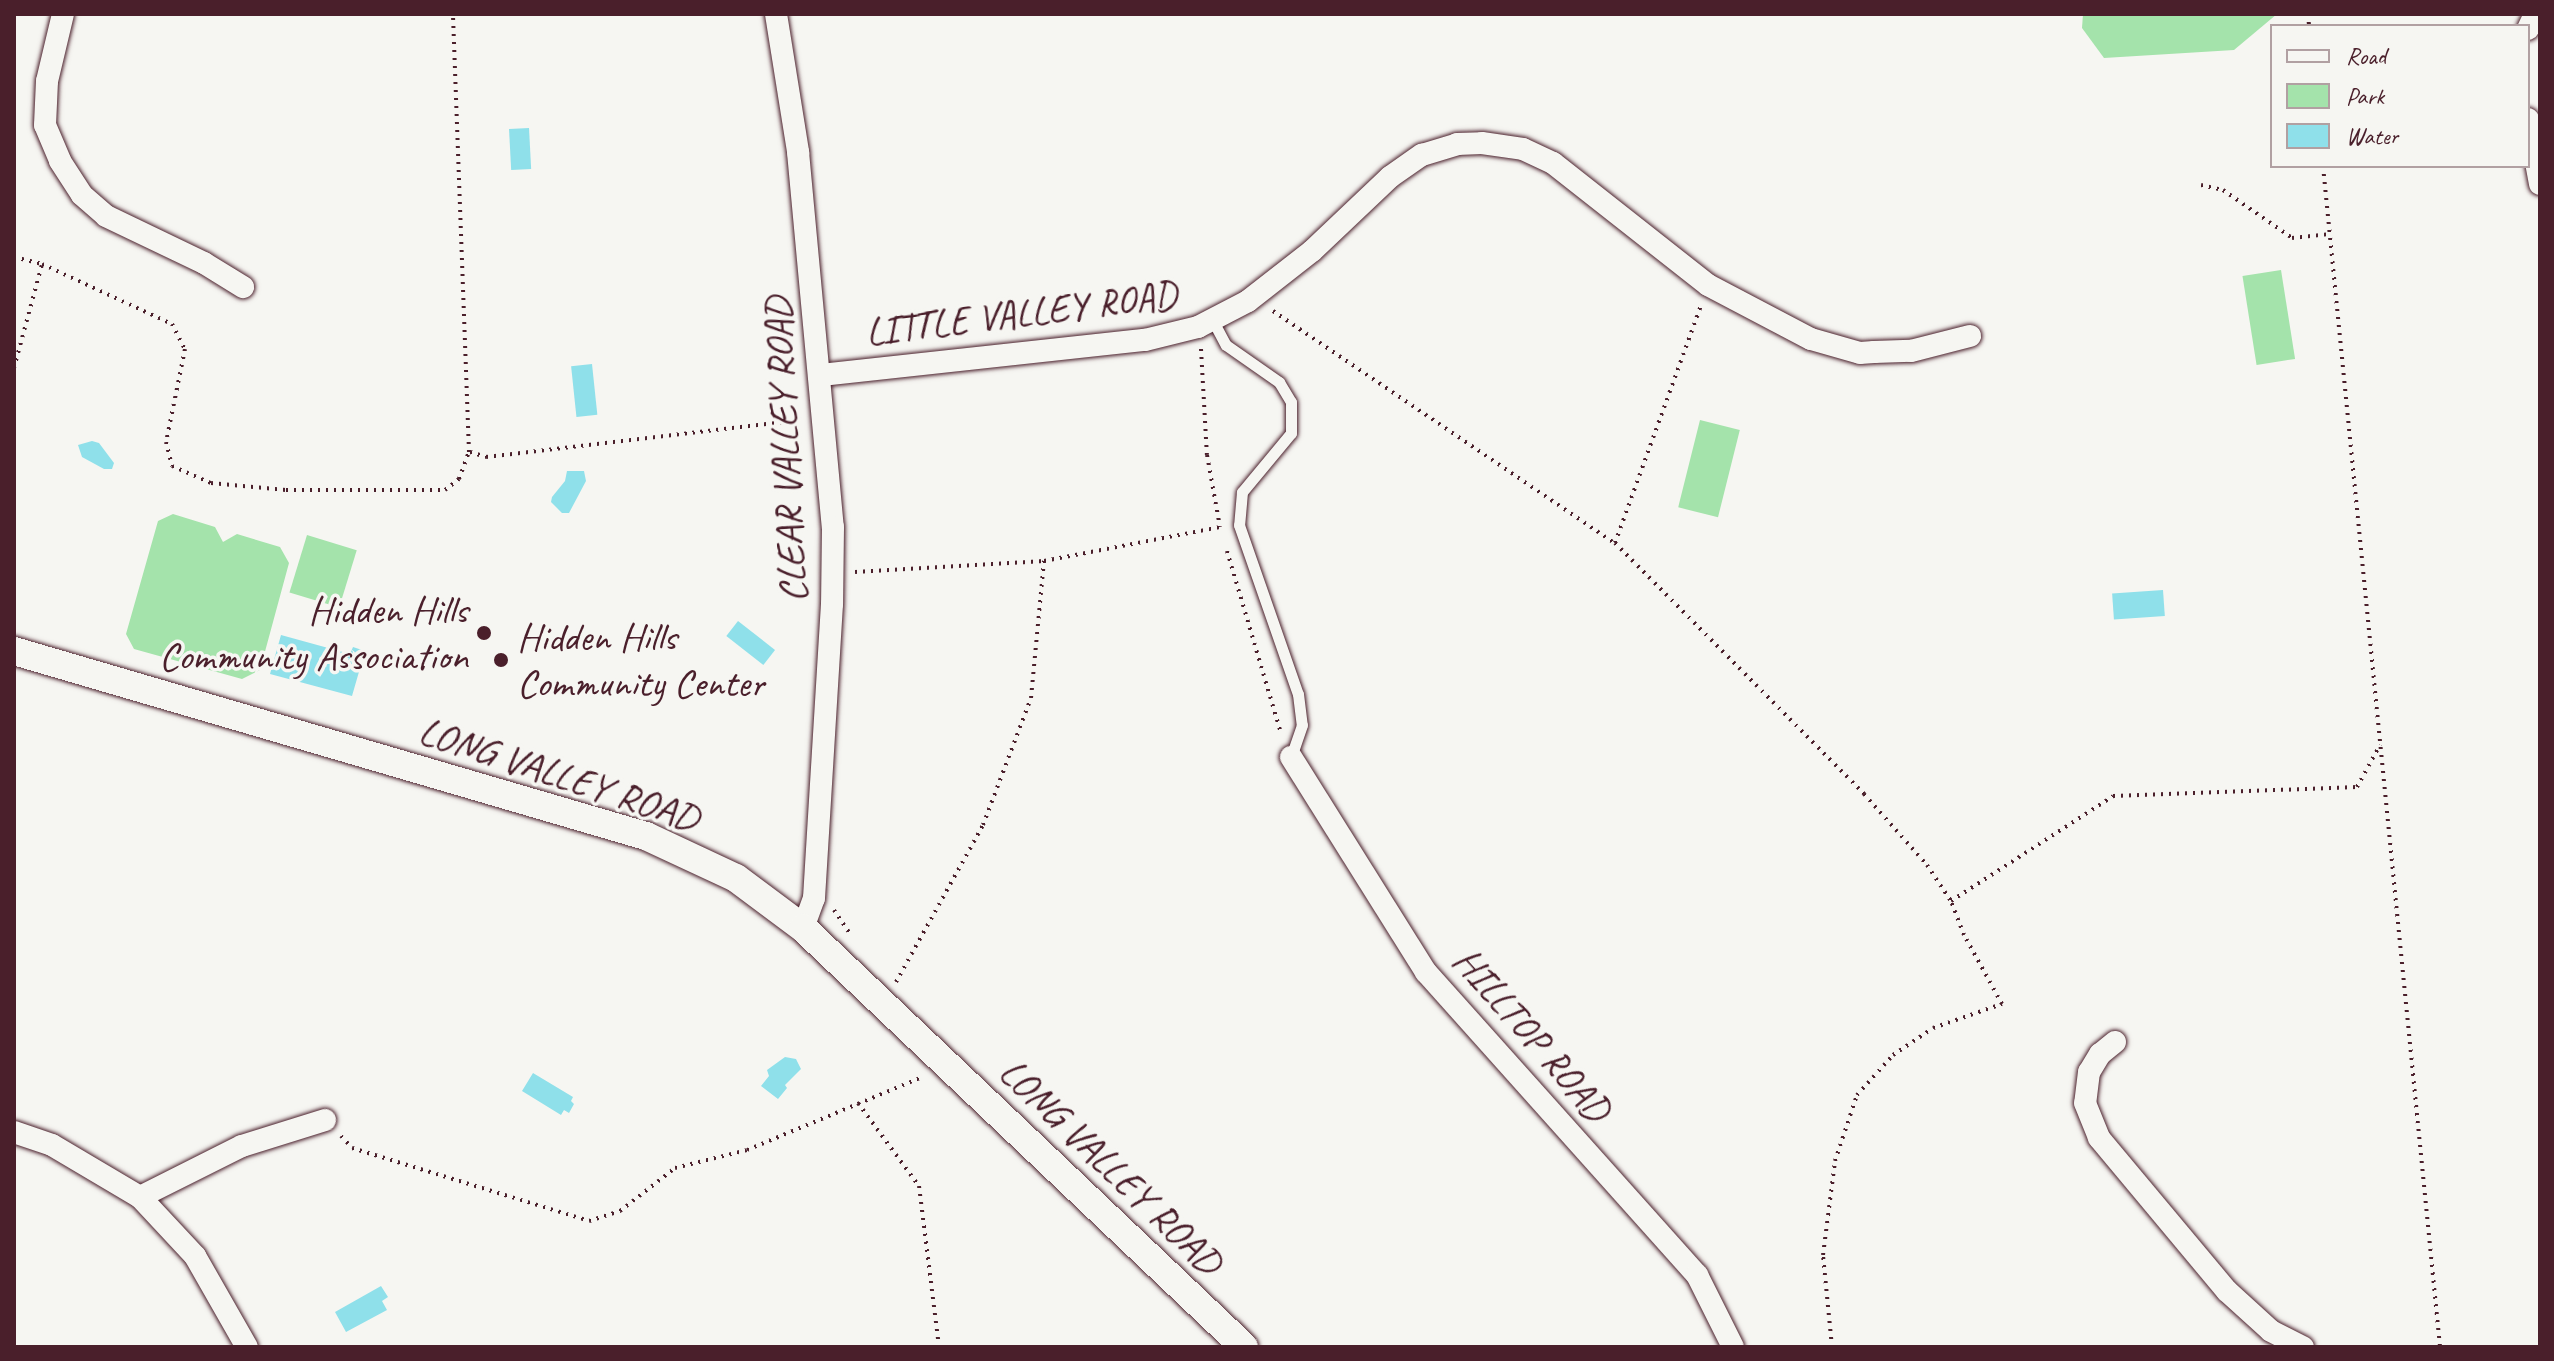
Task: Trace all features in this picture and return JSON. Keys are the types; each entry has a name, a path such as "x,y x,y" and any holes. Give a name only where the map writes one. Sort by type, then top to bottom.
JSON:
{"street":[{"path":"63,14 47,81 45,125 60,161 82,195 106,216 204,263 243,287"},
{"name":"CLEAR VALLEY ROAD","path":"776,14 798,152 833,527 832,604 814,898 811,914 803,928"},
{"path":"2530,130 2540,184"},
{"name":"LITTLE VALLEY ROAD","path":"821,375 1217,330 1248,301 1312,251 1390,177 1422,155 1457,144 1482,143 1523,149 1553,163 1708,285 1811,339 1860,353 1911,351 1970,336"},
{"name":"LONG VALLEY ROAD","path":"14,651 646,836 736,878 803,928 1244,1347"},
{"name":"HILLTOP ROAD","path":"1291,757 1426,972 1697,1275 1733,1347"},
{"path":"2115,1042 2100,1054 2089,1072 2085,1103 2099,1138 2227,1291 2271,1331 2303,1347"},
{"path":"140,1197 242,1146 325,1120"},
{"path":"14,1132 52,1145 140,1197 195,1256 247,1347"}],"lane":[{"path":"1217,330 1279,382 1291,402 1291,433 1242,492 1239,525 1298,694 1302,725 1291,757"}],"path":[{"path":"14,257 42,264 172,324 185,349 166,442 172,466 211,483 286,490 445,490 459,479 469,452 453,14"},
{"path":"2323,168 2440,1347"},
{"path":"2201,185 2223,190 2292,238 2329,234"},
{"path":"14,368 42,264"},
{"path":"1615,543 1708,285"},
{"path":"1271,310 1615,543 1864,794 1927,865 1951,901 1964,935 2002,1004 1933,1028 1893,1055 1857,1095 1835,1161 1823,1255 1832,1347"},
{"path":"1189,349 1217,330"},
{"path":"469,452 486,457 825,417"},
{"path":"851,557 852,572 1044,561 1220,527"},
{"path":"885,974 894,986 983,825 1031,698 1044,561"},
{"path":"1951,901 2113,796 2357,787 2380,745"},
{"path":"834,910 836,918 856,941"},
{"path":"911,1067 932,1087"},
{"path":"325,1120 352,1148 589,1221 620,1211 675,1168 747,1150 922,1077"},
{"path":"858,1103 919,1186 939,1347"}],"green space":[{"path":"2083,14 2277,14 2234,50 2104,58 2082,28"},
{"path":"2281,270 2295,359 2257,365 2242,276"},
{"path":"1700,420 1740,430 1718,517 1678,507"},
{"path":"173,514 215,527 223,542 237,534 280,547 289,563 260,670 242,679 134,649 126,634 158,521"},
{"path":"307,535 357,550 339,608 289,592"}],"water":[{"path":"529,128 531,169 511,170 509,129"},
{"path":"592,364 597,415 576,417 571,366"},
{"path":"92,441 99,443 114,463 112,469 104,469 82,457 78,445"},
{"path":"567,471 584,471 586,481 569,513 562,513 551,502 565,481"},
{"path":"2163,590 2165,616 2114,619 2112,594"},
{"path":"738,621 775,650 763,665 726,636"},
{"path":"281,635 350,654 353,647 365,651 352,696 270,674"},
{"path":"785,1057 796,1059 801,1069 785,1085 787,1088 778,1099 761,1086 769,1076 767,1070"},
{"path":"533,1073 573,1097 571,1101 574,1104 569,1113 564,1110 561,1115 522,1091"},
{"path":"381,1286 388,1297 382,1301 387,1310 346,1332 335,1312"}],"place":[{"name":"Hidden Hills Community Association","path":"484,633"},
{"name":"Hidden Hills Community Center","path":"501,660"}]}
